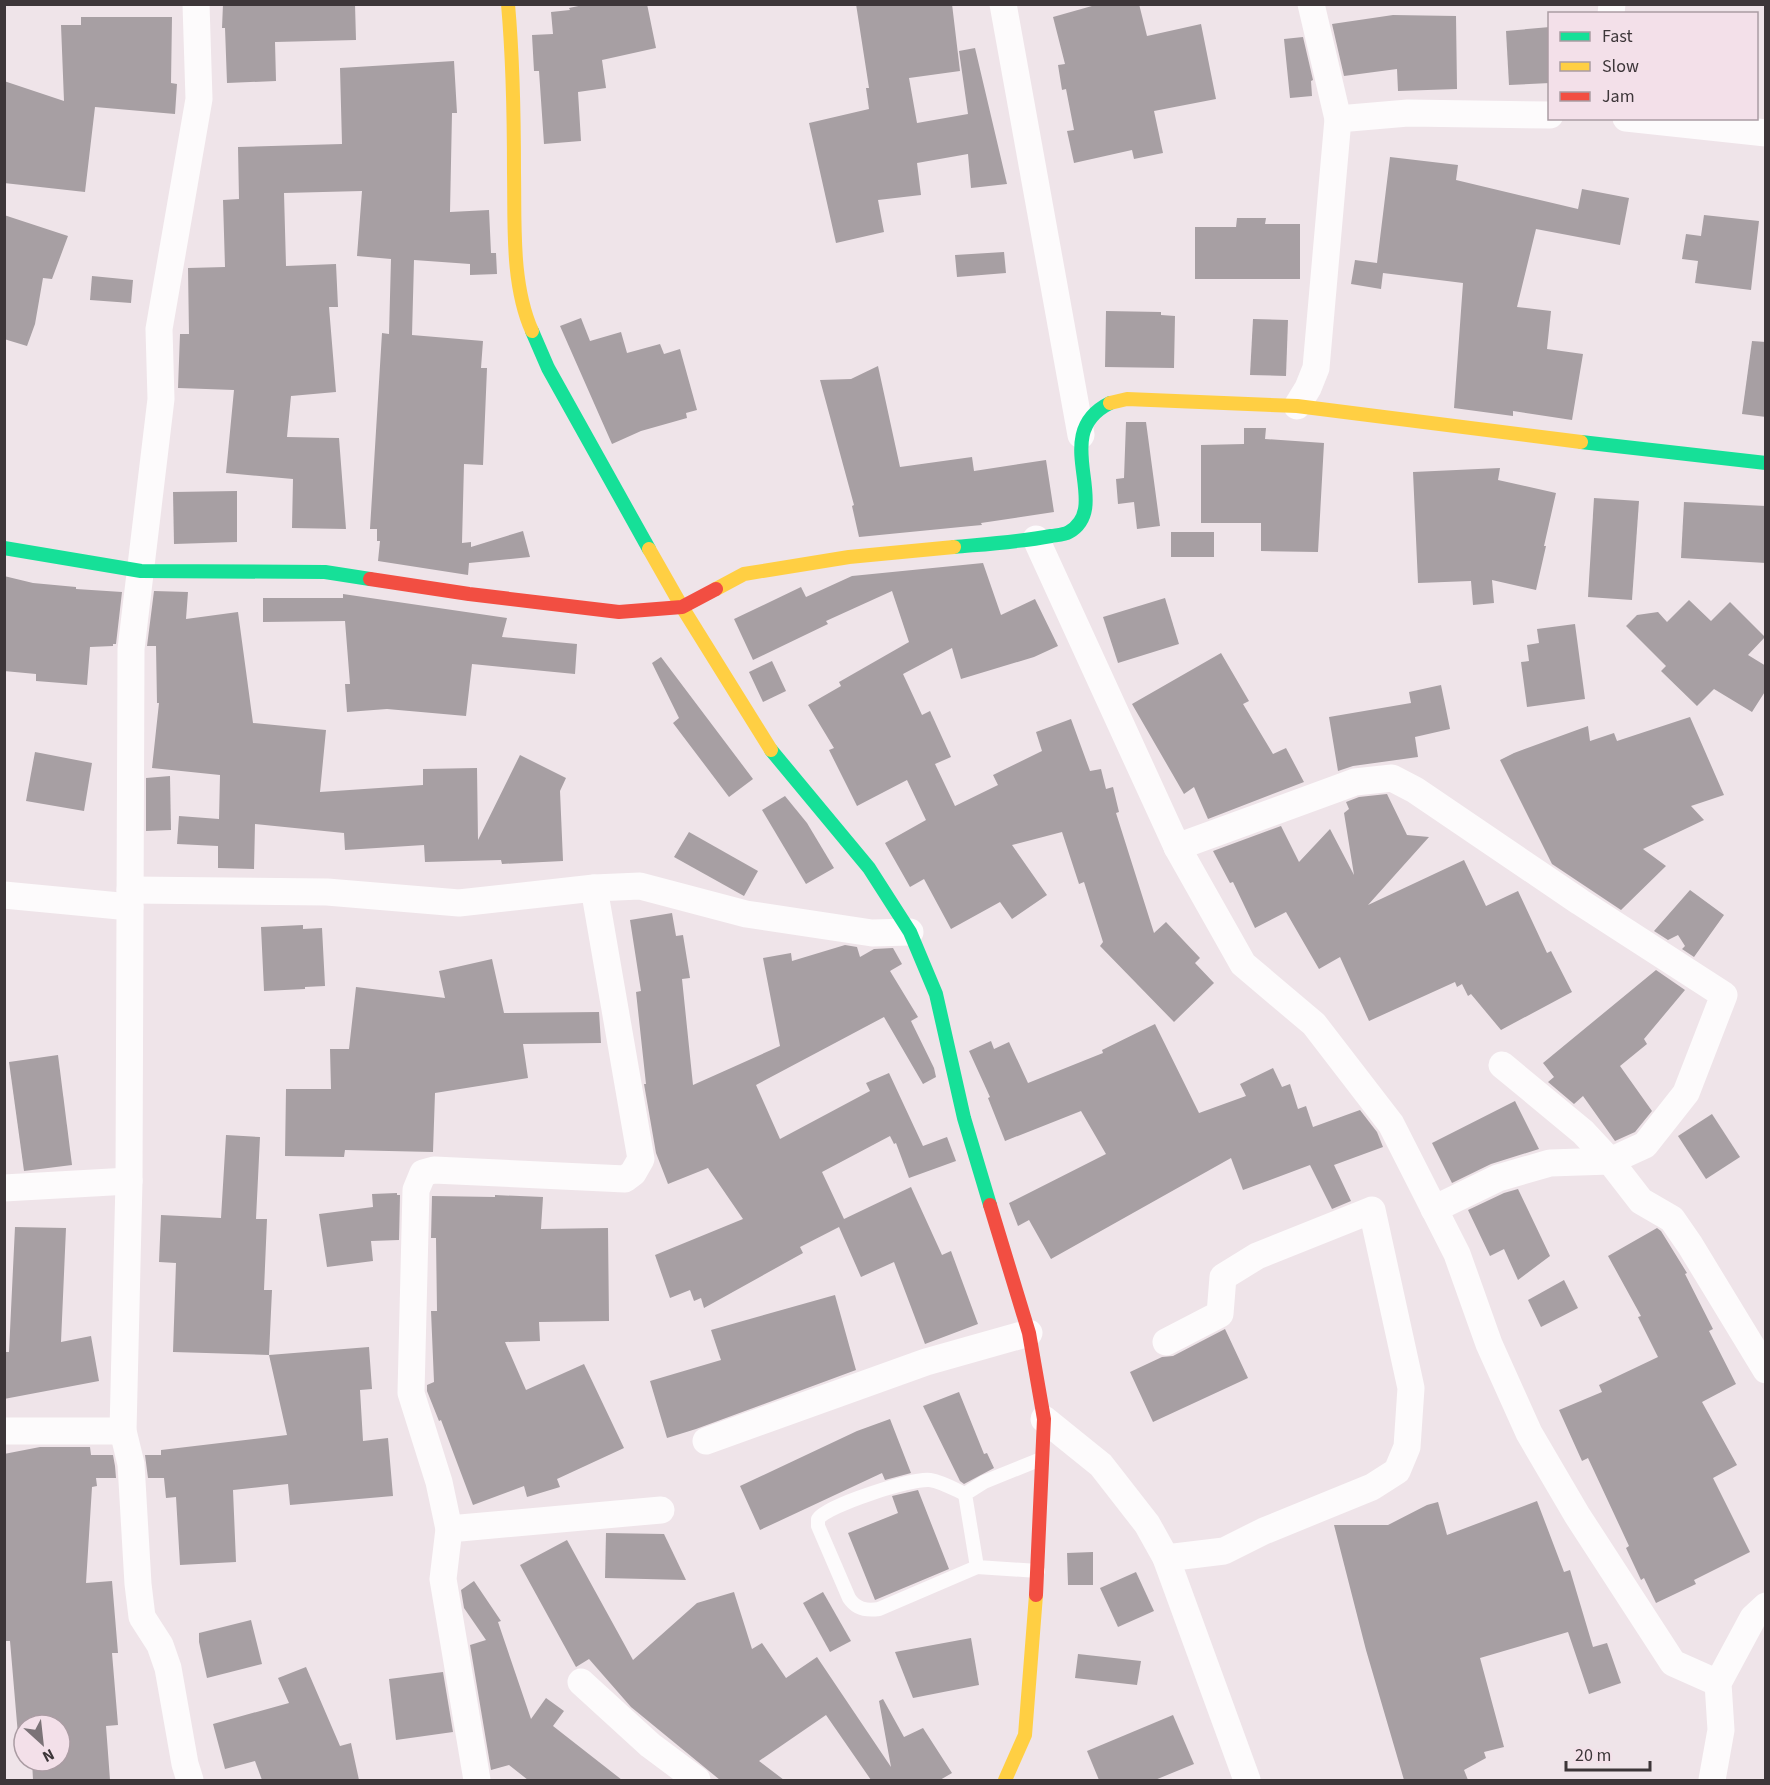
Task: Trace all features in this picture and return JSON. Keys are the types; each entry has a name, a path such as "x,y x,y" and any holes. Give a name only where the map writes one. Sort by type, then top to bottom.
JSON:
{"street":[{"path":"190,1780 185,1764 168,1668 160,1645 142,1617 131,1464 123,1431 129,1181 132,649 161,399 159,329 199,99 196,4"},
{"path":"508,4 513,63 515,253 525,316 548,368 681,607 770,748 869,868 910,932 936,994 964,1118 1029,1333 1044,1419 1038,1571 1025,1735 1005,1780"},
{"path":"4,548 141,571 325,572 469,594 619,612 681,607 744,574 849,557 1036,539 1068,533 1082,521 1086,505 1081,435 1003,4"},
{"path":"1297,406 1316,368 1338,119 1311,4"},
{"path":"1338,119 1408,112 1548,115"},
{"path":"1645,120 1766,133"},
{"path":"1081,435 1091,417 1108,404 1127,399 1297,406 1504,434 1766,463"},
{"path":"1036,539 1177,847 1243,964 1314,1024 1391,1124 1457,1254 1489,1344 1530,1433 1577,1515 1672,1663 1718,1683"},
{"path":"1177,847 1356,782 1392,778 1415,790 1580,902 1724,995 1686,1094 1645,1145 1610,1161 1550,1163 1498,1178 1434,1209"},
{"path":"4,895 130,898 327,892 459,903 594,888 640,886 746,914 873,933 910,932"},
{"path":"477,1780 442,1579 449,1529 440,1482 411,1393 416,1190 423,1173 434,1170 625,1179 633,1173 641,1160 594,888"},
{"path":"1502,1065 1583,1132 1610,1161 1641,1201 1672,1219 1766,1370"},
{"path":"4,1188 129,1181"},
{"path":"1166,1342 1220,1314 1222,1277 1257,1256 1372,1210 1411,1388 1407,1447 1397,1471 1372,1487 1264,1531 1224,1551 1166,1558"},
{"path":"706,1441 926,1362 1029,1333"},
{"path":"1044,1419 1101,1465 1147,1524 1166,1558 1247,1780"},
{"path":"4,1431 123,1431"},
{"path":"449,1529 661,1510"},
{"path":"1712,1780 1721,1730 1718,1683 1753,1618 1766,1606"},
{"path":"581,1682 650,1745 697,1780"}],"lane":[{"path":"964,1494 984,1482 1043,1458"},
{"path":"964,1494 939,1482 916,1481 896,1485 829,1510 818,1520 818,1526 853,1604 867,1610 879,1609 977,1567 1038,1571"},
{"path":"964,1494 977,1567"}],"building":[{"path":"223,4 355,4 356,40 275,42 276,81 227,83 225,28 222,28"},
{"path":"588,4 647,4 656,48 602,60 606,88 578,92 581,141 544,144 539,71 534,71 532,35 553,34 551,12 570,10 569,8"},
{"path":"856,4 952,4 960,71 909,78 917,123 968,114 959,51 975,48 1007,184 971,188 968,154 917,163 921,195 878,200 884,232 836,243 809,123 869,109 866,88 869,88"},
{"path":"1099,4 1139,4 1147,36 1201,24 1216,99 1154,111 1163,153 1134,159 1132,150 1074,163 1067,131 1074,130 1066,89 1062,90 1058,65 1065,64 1053,17"},
{"path":"1393,15 1456,16 1457,89 1398,91 1397,69 1344,76 1332,24"},
{"path":"81,17 172,17 171,83 177,84 175,114 95,107 85,192 4,183 4,81 64,101 61,25 81,25"},
{"path":"1548,27 1548,83 1509,85 1506,31"},
{"path":"1303,37 1313,80 1311,81 1312,96 1290,98 1284,39"},
{"path":"454,61 457,113 452,113 450,212 489,210 491,253 496,253 497,274 470,275 470,264 414,260 412,335 483,341 481,368 487,368 483,465 464,464 462,543 471,542 471,547 523,531 530,557 469,563 468,575 378,561 380,541 377,541 377,529 370,529 382,333 389,334 391,259 357,256 362,191 284,193 286,266 336,264 338,307 329,307 336,392 291,396 287,437 339,438 346,529 292,528 293,479 226,473 234,390 178,388 180,334 189,334 188,268 225,267 223,200 239,199 238,147 342,144 340,68"},
{"path":"1390,157 1458,165 1456,180 1578,209 1582,189 1629,198 1620,245 1536,229 1517,307 1551,311 1547,349 1583,354 1572,420 1513,411 1513,416 1454,408 1463,283 1383,273 1381,289 1351,284 1355,260 1377,263"},
{"path":"4,215 68,236 52,279 43,278 35,324 27,346 4,339"},
{"path":"1704,215 1759,221 1751,290 1695,283 1698,261 1682,259 1686,234 1701,236"},
{"path":"1237,218 1266,218 1265,224 1300,224 1300,279 1195,279 1195,227 1236,227"},
{"path":"1004,252 1006,273 957,277 955,255"},
{"path":"92,276 133,280 131,303 90,300"},
{"path":"1106,311 1161,312 1161,315 1175,316 1174,368 1105,367"},
{"path":"581,318 590,341 621,332 627,353 660,344 664,354 680,349 697,410 686,413 687,418 641,431 612,444 560,326"},
{"path":"1253,319 1288,320 1286,376 1250,375"},
{"path":"1752,341 1766,342 1766,417 1742,414"},
{"path":"878,366 900,467 972,457 974,471 1046,460 1054,512 981,523 982,525 859,537 852,506 854,505 820,380 851,379"},
{"path":"1126,422 1146,422 1160,526 1137,529 1134,502 1118,504 1116,479 1124,478"},
{"path":"1244,428 1266,428 1265,439 1324,443 1318,552 1261,551 1261,523 1201,523 1201,445 1244,444"},
{"path":"1500,468 1498,480 1556,493 1536,590 1492,580 1494,603 1473,605 1471,581 1418,583 1413,472"},
{"path":"237,491 237,542 174,544 173,492"},
{"path":"1594,498 1639,501 1632,600 1588,597"},
{"path":"1684,502 1766,506 1766,563 1681,558"},
{"path":"1171,532 1214,532 1214,557 1171,557"},
{"path":"983,563 1001,615 1035,599 1058,646 1034,657 961,679 952,648 903,674 922,715 930,711 951,757 935,764 955,806 998,785 993,775 1042,751 1036,732 1071,719 1090,771 1101,769 1106,789 1113,787 1119,812 1116,813 1154,933 1166,922 1200,958 1195,963 1214,983 1174,1022 1100,946 1103,942 1084,882 1079,884 1062,832 1012,845 1047,895 1012,919 1000,902 951,929 924,879 910,887 885,843 926,820 907,780 857,806 829,750 834,748 808,705 841,686 839,682 909,642 892,591 826,621 828,624 753,660 734,619 801,587 806,597 852,576"},
{"path":"4,576 33,583 76,587 76,589 122,592 116,644 90,647 87,685 36,681 36,674 4,671"},
{"path":"154,591 188,592 186,619 238,612 253,723 326,730 320,792 423,785 423,769 477,768 478,840 520,755 566,778 560,791 563,861 502,864 501,860 425,862 424,845 345,850 344,833 255,824 254,869 218,868 218,846 177,844 179,816 219,819 220,775 152,768 159,703 157,703 156,646 147,646"},
{"path":"343,594 507,618 502,637 577,644 575,674 472,664 466,716 387,709 347,712 345,684 350,684 345,621 263,622 263,598 343,598"},
{"path":"1165,598 1179,644 1118,663 1103,617"},
{"path":"1689,600 1711,621 1730,602 1765,637 1748,655 1766,666 1766,690 1752,712 1714,689 1697,706 1661,671 1666,666 1626,626 1637,615 1658,612 1667,622"},
{"path":"1575,624 1585,699 1527,707 1521,662 1529,661 1527,645 1539,643 1537,629"},
{"path":"1221,653 1249,701 1243,704 1273,754 1286,748 1304,782 1208,819 1194,787 1184,794 1132,704"},
{"path":"661,657 753,779 729,797 673,723 679,718 652,663"},
{"path":"772,661 786,691 763,702 749,672"},
{"path":"1441,685 1450,729 1415,737 1418,757 1353,766 1338,771 1329,717 1411,703 1409,692"},
{"path":"1690,717 1724,795 1691,806 1704,820 1643,849 1666,866 1621,910 1552,864 1500,760 1588,726 1590,741 1614,733 1617,741"},
{"path":"35,752 92,763 84,811 26,801"},
{"path":"170,776 171,830 146,831 146,778"},
{"path":"1387,794 1407,835 1429,837 1368,905 1464,860 1486,906 1518,891 1547,953 1551,951 1572,992 1501,1030 1471,994 1468,996 1462,984 1457,987 1455,982 1369,1021 1340,957 1319,969 1286,912 1255,928 1233,882 1230,883 1213,851 1281,826 1299,862 1330,829 1354,875 1344,813 1349,809 1346,802 1359,797"},
{"path":"785,796 807,823 834,868 806,884 762,810"},
{"path":"689,832 758,871 744,896 674,857"},
{"path":"1690,890 1724,915 1694,957 1682,949 1685,946 1678,935 1668,940 1654,931"},
{"path":"672,913 676,936 683,935 690,978 682,979 693,1085 780,1046 763,958 791,953 792,961 845,945 857,947 860,957 874,949 893,948 902,964 890,971 918,1017 911,1021 934,1068 936,1077 923,1084 884,1017 756,1085 780,1139 870,1091 866,1083 889,1073 923,1146 947,1137 956,1161 909,1178 896,1143 894,1144 890,1136 822,1172 844,1219 911,1187 942,1255 951,1251 978,1324 925,1344 894,1262 861,1277 839,1227 800,1247 803,1253 704,1308 701,1298 694,1301 690,1290 670,1298 655,1255 743,1219 708,1168 668,1184 656,1153 644,1084 646,1084 636,992 641,991 630,920"},
{"path":"303,925 303,929 322,928 325,986 264,991 261,927"},
{"path":"492,959 504,1013 599,1012 601,1043 523,1044 528,1078 435,1093 433,1152 345,1150 344,1157 285,1156 286,1089 331,1089 330,1049 349,1049 356,987 445,998 439,971"},
{"path":"1656,970 1685,990 1644,1039 1647,1044 1620,1066 1652,1111 1635,1132 1615,1141 1583,1096 1574,1104 1548,1082 1554,1077 1543,1063"},
{"path":"1155,1024 1199,1113 1246,1096 1240,1084 1273,1068 1282,1087 1290,1084 1298,1109 1306,1106 1313,1127 1360,1110 1377,1132 1383,1147 1334,1165 1351,1201 1332,1209 1310,1165 1243,1190 1231,1158 1051,1259 1029,1220 1018,1226 1009,1203 1106,1154 1081,1111 1005,1141 988,1098 990,1097 969,1051 991,1041 994,1049 1009,1042 1028,1083 1103,1053 1102,1050"},
{"path":"58,1055 72,1165 24,1171 9,1062"},
{"path":"1515,1101 1539,1149 1491,1164 1452,1183 1432,1143"},
{"path":"1712,1114 1740,1157 1706,1179 1678,1136"},
{"path":"226,1135 260,1137 256,1219 267,1219 264,1290 272,1290 269,1355 173,1352 176,1263 159,1262 161,1215 221,1218"},
{"path":"1518,1189 1550,1256 1518,1280 1504,1249 1490,1256 1468,1210"},
{"path":"397,1193 400,1195 399,1240 371,1241 373,1261 327,1267 319,1214 373,1207 372,1194"},
{"path":"495,1195 543,1197 541,1229 608,1228 609,1321 539,1322 540,1341 505,1342 526,1390 584,1364 624,1448 557,1479 560,1487 527,1497 524,1486 473,1505 441,1420 439,1421 427,1391 427,1385 434,1382 431,1311 437,1311 436,1238 431,1238 432,1196 495,1197"},
{"path":"15,1227 66,1228 61,1342 91,1336 99,1381 4,1399 4,1352 9,1352"},
{"path":"1657,1228 1687,1273 1685,1274 1713,1329 1709,1331 1736,1384 1702,1402 1737,1465 1713,1478 1750,1552 1694,1580 1696,1584 1656,1603 1644,1578 1641,1580 1626,1548 1629,1546 1588,1458 1582,1461 1559,1410 1602,1392 1599,1385 1658,1357 1638,1317 1641,1316 1608,1256"},
{"path":"1564,1280 1578,1308 1541,1327 1528,1300"},
{"path":"835,1295 856,1370 667,1438 650,1381 721,1360 711,1330"},
{"path":"1225,1329 1248,1378 1153,1422 1130,1372 1162,1357 1173,1356"},
{"path":"369,1347 372,1389 360,1390 363,1441 388,1438 393,1496 290,1505 288,1484 233,1490 236,1562 180,1565 176,1497 166,1498 164,1478 148,1478 145,1455 161,1455 161,1450 287,1435 269,1355"},
{"path":"959,1392 984,1454 987,1453 994,1468 964,1484 960,1481 923,1406"},
{"path":"890,1419 911,1473 885,1480 882,1473 760,1530 740,1486 857,1431"},
{"path":"40,1447 90,1447 91,1455 113,1455 116,1478 96,1478 97,1486 92,1487 86,1583 112,1581 118,1653 112,1653 118,1725 106,1726 110,1780 33,1780 33,1773 72,1773 72,1713 16,1713 10,1641 4,1641 4,1454"},
{"path":"918,1490 949,1569 875,1600 848,1533 898,1513 892,1496"},
{"path":"1537,1501 1564,1572 1570,1570 1593,1647 1607,1643 1621,1683 1589,1694 1568,1632 1480,1658 1504,1747 1484,1752 1486,1758 1464,1770 1468,1780 1404,1780 1366,1650 1334,1525 1388,1525 1427,1505 1438,1502 1447,1535"},
{"path":"606,1533 664,1534 686,1580 605,1578"},
{"path":"567,1540 633,1660 697,1603 734,1592 752,1649 762,1643 786,1678 817,1657 891,1767 879,1701 883,1699 904,1737 923,1728 952,1773 940,1780 871,1780 826,1715 759,1761 784,1780 720,1780 631,1707 589,1659 576,1667 520,1565"},
{"path":"1093,1552 1093,1585 1068,1585 1067,1553"},
{"path":"1136,1572 1154,1611 1118,1627 1100,1588"},
{"path":"474,1581 501,1621 498,1622 531,1719 546,1698 564,1711 553,1726 622,1780 528,1780 509,1765 491,1770 470,1645 486,1640 464,1608 461,1590"},
{"path":"823,1592 851,1641 830,1652 803,1603"},
{"path":"251,1620 262,1664 207,1678 199,1633"},
{"path":"971,1638 979,1685 913,1698 895,1652"},
{"path":"1078,1654 1141,1661 1137,1685 1075,1678"},
{"path":"306,1667 340,1746 351,1743 359,1780 262,1780 255,1761 225,1769 213,1724 289,1703 278,1678"},
{"path":"443,1672 453,1732 396,1740 389,1679"},
{"path":"1173,1715 1194,1764 1155,1780 1099,1780 1087,1751"}],"traffic: fast":[{"path":"532,331 548,368 649,549"},
{"path":"954,547 1027,540 1069,532 1081,520 1086,505 1081,451 1083,433 1092,416 1110,403"},
{"path":"1581,442 1766,463"},
{"path":"4,548 141,571 325,572 370,579"},
{"path":"771,750 869,868 910,932 936,994 964,1118 990,1205"}],"traffic: slow":[{"path":"508,4 513,88 517,274 520,294 532,331"},
{"path":"1110,403 1127,399 1297,406 1581,442"},
{"path":"716,589 744,574 849,557 954,547"},
{"path":"649,549 682,607 771,750"},
{"path":"1005,1780 1025,1735 1036,1595"}],"traffic: jam":[{"path":"370,579 469,594 619,612 682,607 716,589"},
{"path":"990,1205 1029,1333 1044,1419 1036,1595"}]}
